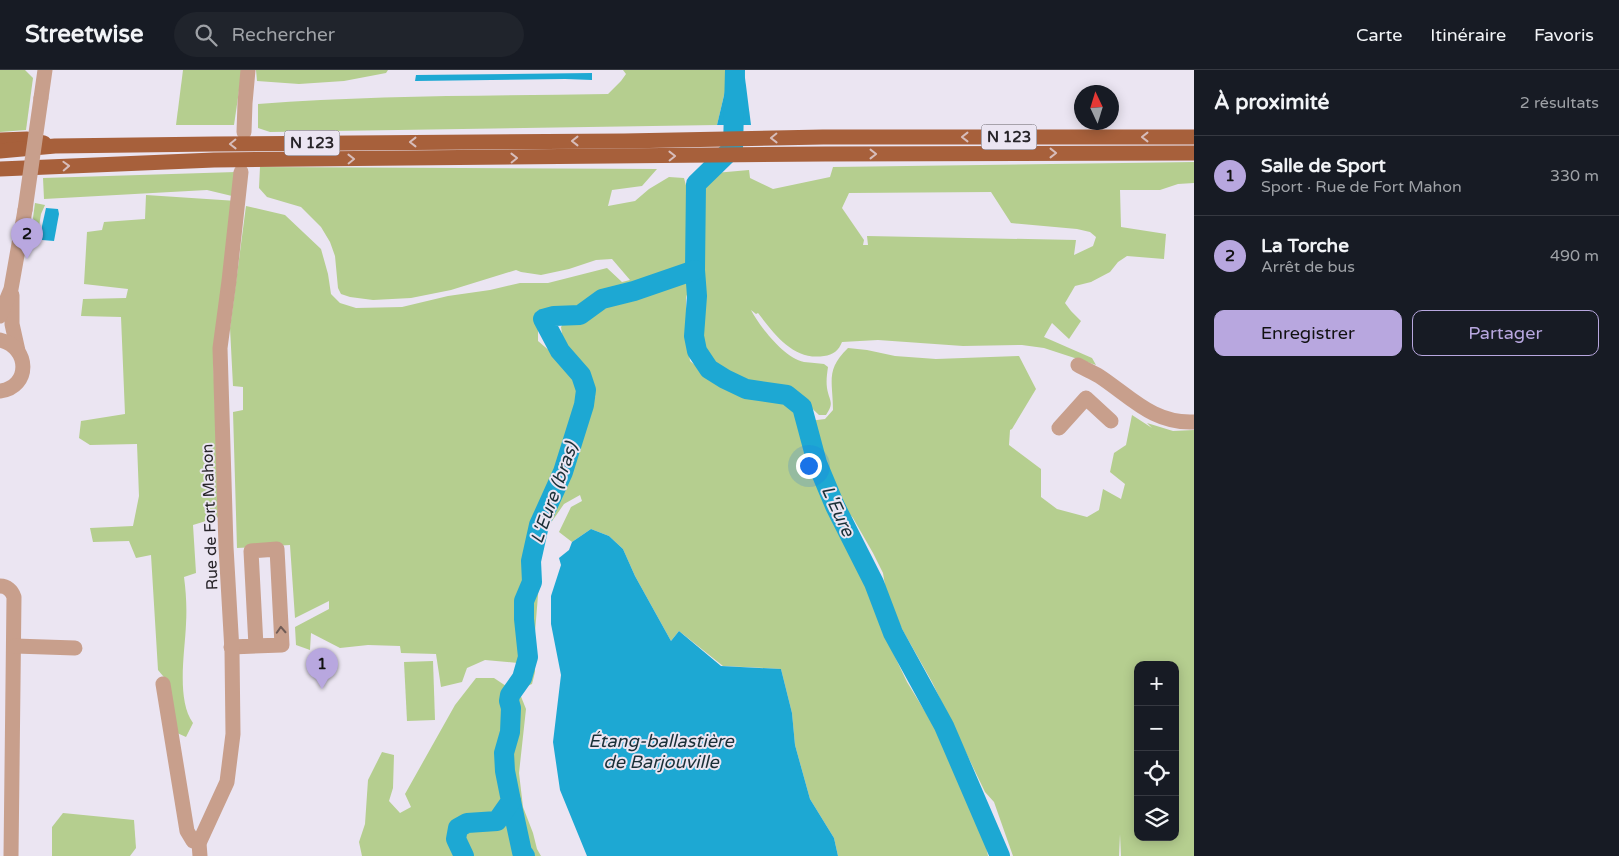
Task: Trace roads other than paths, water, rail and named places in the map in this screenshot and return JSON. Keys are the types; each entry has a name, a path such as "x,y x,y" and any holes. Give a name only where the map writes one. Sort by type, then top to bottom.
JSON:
{"main road":[{"name":"N 123","path":"0,151 56,146 624,141 823,137 1194,137"},
{"path":"0,140 27,139 56,146"},
{"name":"N 123","path":"0,169 214,160 825,154 1194,153"}],"street":[{"path":"0,316 11,289 25,210 45,70"},
{"path":"244,132 248,70"},
{"name":"Rue de Fort Mahon","path":"200,850 228,782 233,734 220,348 241,172"},
{"path":"2,392 19,380 23,364 12,324 13,300 11,289"},
{"path":"0,340 9,343 18,351"},
{"path":"1078,365 1104,380 1148,412 1170,420 1194,422"},
{"path":"1059,428 1104,380"},
{"path":"1086,398 1111,421"},
{"path":"231,647 282,645 277,549 251,551 256,646"},
{"path":"0,586 6,587 12,592 14,598 15,646 11,856"},
{"path":"15,646 75,648"},
{"path":"163,684 187,831 200,850"}],"water":[{"path":"730,70 744,70 751,125 717,125"},
{"path":"592,73 592,80 415,81 416,75"},
{"path":"46,208 58,209 59,214 54,241 42,240 42,226"},
{"name":"Étang-ballastière de Barjouville","path":"591,529 609,536 623,549 635,576 671,641 679,631 721,666 781,669 792,713 795,745 810,799 834,838 838,856 587,856 560,790 553,742 561,675 551,624 551,596 561,565 559,558 569,550 572,542"}],"waterway":[{"name":"L'Eure","path":"735,70 733,148 696,184 695,270 697,296 694,336 697,351 709,369 725,379 746,389 787,395 802,407 817,463 835,506 874,583 893,633 944,726 1000,856"},
{"name":"L'Eure (bras)","path":"464,856 456,839 458,828 467,823 497,821 511,801 505,771 504,753 510,732 510,695 522,678 528,657 524,601 532,582 531,561 539,525 563,472 584,405 586,390 581,375 560,351 543,319 554,316 580,315 602,299 634,291 695,270"},
{"path":"511,801 522,852 525,856"}],"place":[{"name":"La Torche","path":"27,259"},
{"name":"Salle de Sport","path":"322,689"}]}
